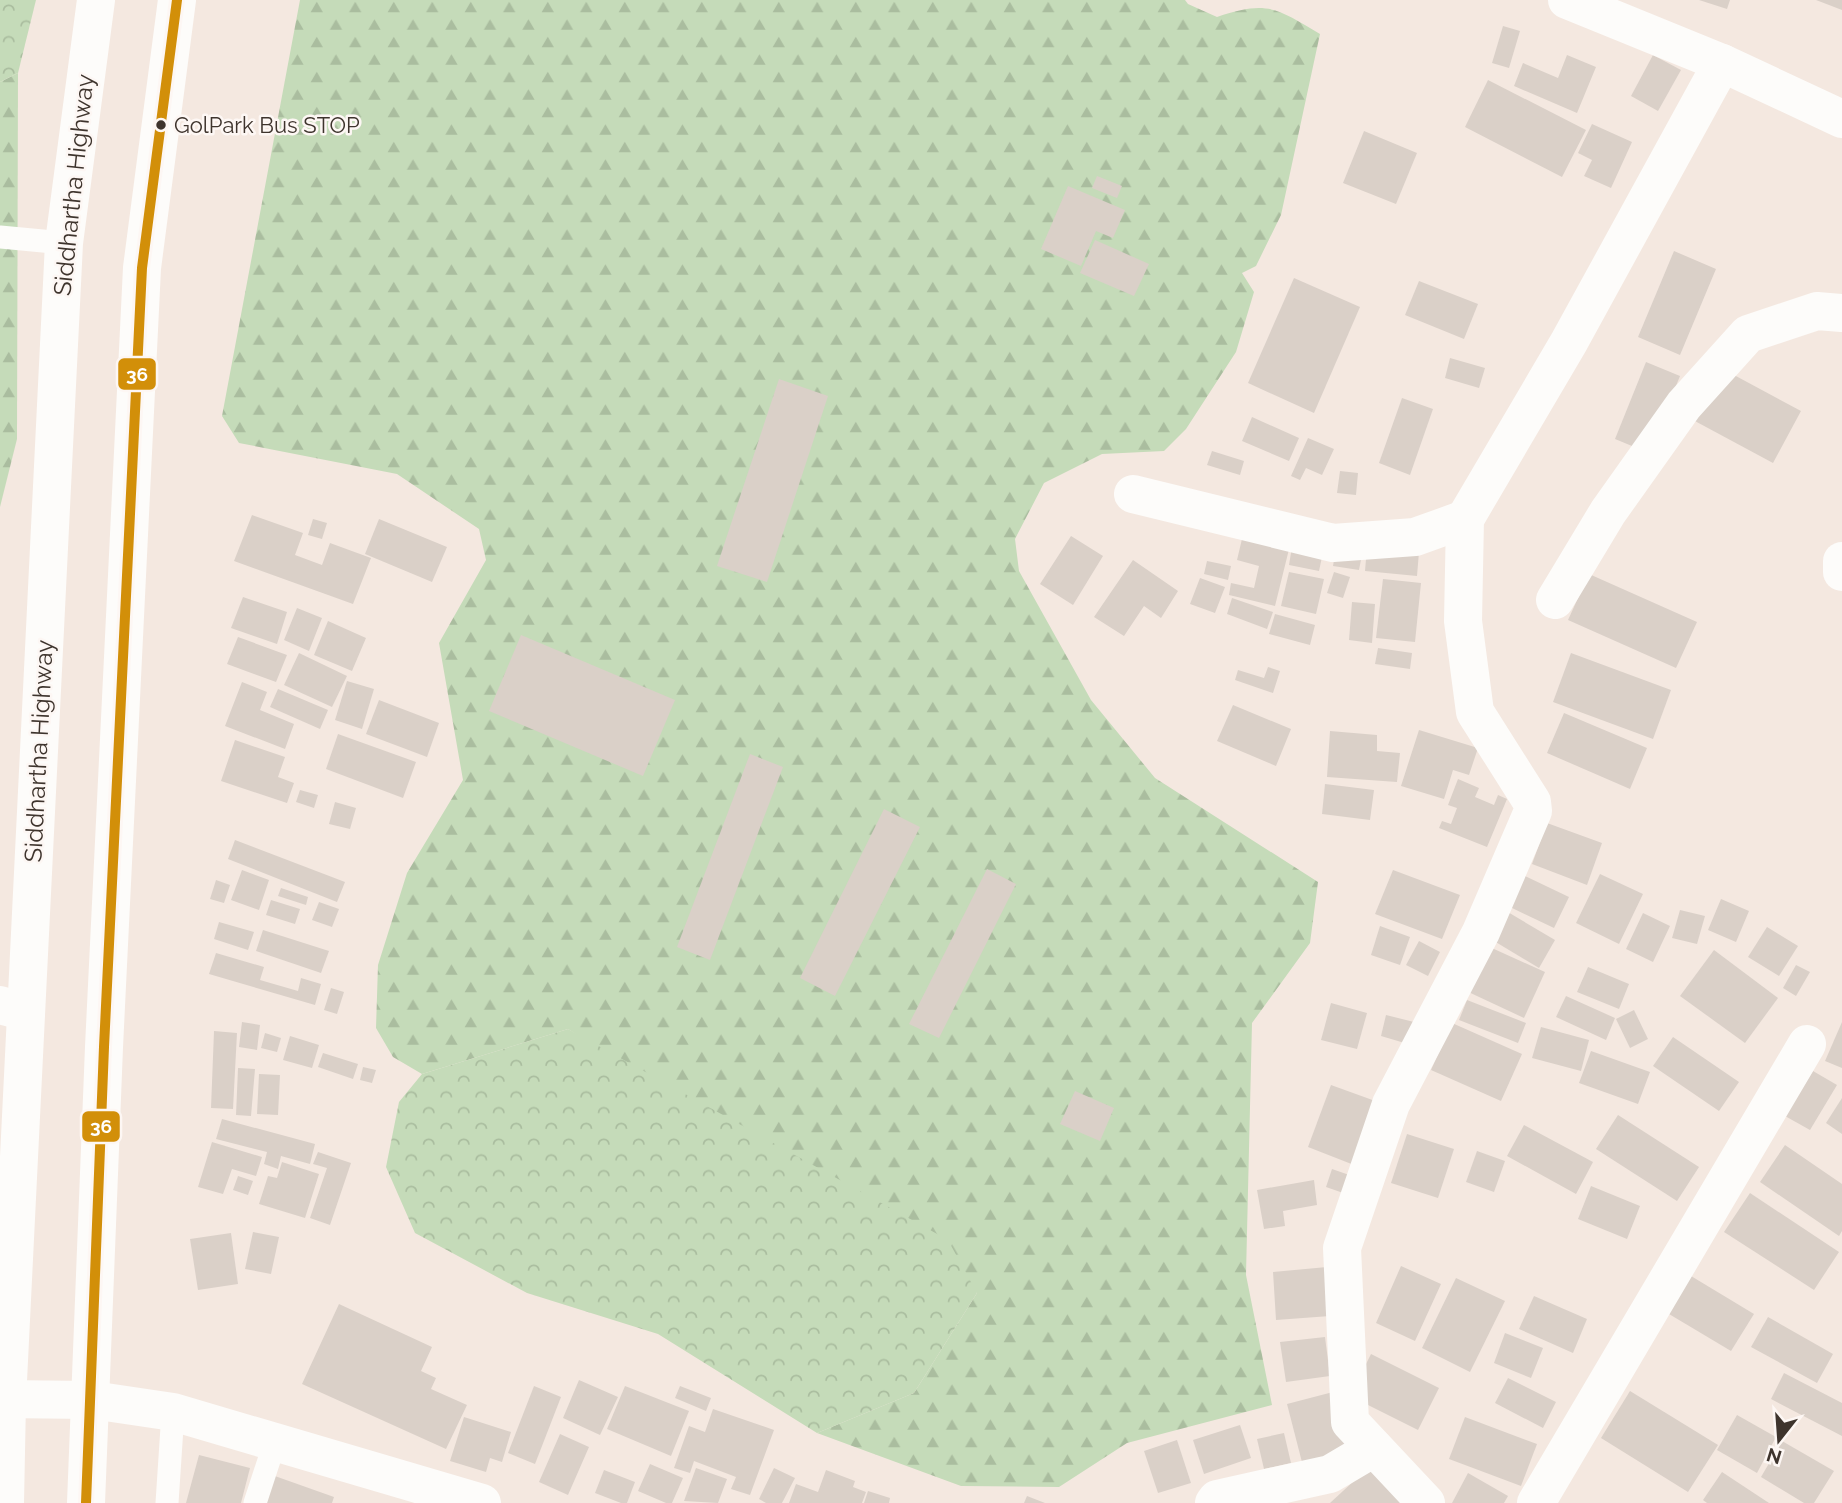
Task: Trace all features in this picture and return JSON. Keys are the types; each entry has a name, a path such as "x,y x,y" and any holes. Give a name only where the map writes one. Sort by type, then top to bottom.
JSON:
{"main road":[{"name":"Siddhartha Highway","path":"5,1503 2,1405 13,1009 64,243 96,0"},
{"path":"86,1503 104,1047 142,268 177,0"},
{"path":"1567,0 1722,63 1842,119"},
{"path":"1426,1503 1350,1422 1342,1248 1391,1104 1481,932 1533,811 1532,802 1475,712 1463,621 1465,519 1569,342 1722,63"},
{"path":"1555,600 1608,512 1684,405 1748,334 1816,311 1842,313"},
{"path":"1133,494 1333,543 1415,537 1465,519"},
{"path":"1842,561 1842,572"},
{"path":"1536,1503 1807,1044"},
{"path":"2,1405 92,1400 173,1412 459,1499"},
{"path":"1214,1503 1217,1499 1330,1474 1374,1448"}],"lane":[{"path":"0,237 64,243"},
{"path":"167,1503 173,1412"},
{"path":"255,1503 275,1441"}],"green space":[{"path":"0,0 36,0 18,73 0,82"},
{"path":"300,0 1185,0 1188,4 1217,17 1248,9 1271,9 1320,34 1281,215 1256,266 1242,273 1254,292 1236,352 1186,429 1164,451 1102,454 1044,483 1015,539 1019,571 1091,700 1155,778 1318,882 1310,943 1252,1023 1246,1275 1272,1405 1127,1443 1059,1487 961,1486 817,1433 914,1393 977,1293 568,1029 422,1074 393,1057 376,1028 378,965 407,873 463,780 439,643 486,560 479,529 397,474 239,443 222,416"},
{"path":"18,73 17,439 0,507 0,82"},
{"path":"568,1029 948,1240 977,1293 914,1393 817,1433 658,1334 527,1293 415,1233 386,1167 399,1102 422,1074"}],"building":[{"path":"1699,0 1730,0 1727,9"},
{"path":"1816,0 1842,0 1842,10"},
{"path":"1503,26 1520,31 1509,68 1492,63"},
{"path":"1567,55 1596,67 1577,113 1514,86 1523,63 1558,78"},
{"path":"1653,55 1681,70 1658,111 1631,96"},
{"path":"1488,80 1586,130 1562,177 1465,127"},
{"path":"1592,124 1632,142 1611,188 1584,176 1592,160 1578,153"},
{"path":"1364,131 1417,153 1396,204 1343,183"},
{"path":"1097,176 1122,186 1117,198 1092,188"},
{"path":"1068,186 1125,210 1113,238 1096,231 1081,266 1041,249"},
{"path":"1095,240 1149,264 1134,296 1080,273"},
{"path":"1674,251 1716,269 1680,355 1638,337"},
{"path":"1294,278 1360,307 1314,413 1248,383"},
{"path":"1419,281 1478,304 1464,339 1405,315"},
{"path":"1450,358 1485,368 1479,388 1445,378"},
{"path":"1646,362 1680,376 1649,453 1615,439"},
{"path":"1721,368 1801,411 1773,463 1693,420"},
{"path":"779,379 828,396 767,582 717,566"},
{"path":"1402,398 1433,409 1410,475 1379,463"},
{"path":"1252,417 1299,438 1289,461 1242,441"},
{"path":"1308,438 1334,449 1322,475 1306,468 1300,480 1291,476"},
{"path":"1212,451 1244,461 1240,475 1207,465"},
{"path":"1340,471 1358,473 1356,495 1337,493"},
{"path":"252,515 303,533 295,555 322,565 330,543 371,558 353,604 234,561"},
{"path":"313,519 327,523 322,539 308,535"},
{"path":"379,519 447,547 432,582 365,554"},
{"path":"1246,522 1293,533 1275,606 1229,595 1231,583 1254,588 1259,566 1237,560"},
{"path":"1369,523 1421,528 1417,576 1365,571"},
{"path":"1295,528 1322,557 1319,571 1289,565"},
{"path":"1339,530 1366,534 1359,570 1333,566"},
{"path":"1071,536 1103,556 1073,605 1040,584"},
{"path":"1133,560 1178,591 1161,618 1144,606 1124,636 1094,617"},
{"path":"1207,561 1231,566 1228,580 1204,574"},
{"path":"1289,572 1324,579 1316,614 1281,606"},
{"path":"1334,572 1350,577 1343,598 1327,593"},
{"path":"1589,574 1697,622 1676,668 1568,620"},
{"path":"1200,578 1225,587 1215,613 1190,604"},
{"path":"1383,579 1421,583 1415,642 1376,638"},
{"path":"243,597 287,612 277,644 231,628"},
{"path":"1232,598 1273,612 1267,629 1227,614"},
{"path":"1352,602 1375,604 1372,643 1349,640"},
{"path":"297,608 322,618 309,651 284,640"},
{"path":"1275,614 1315,625 1310,645 1269,634"},
{"path":"328,621 366,638 352,671 314,655"},
{"path":"521,635 675,700 643,776 489,711"},
{"path":"238,637 287,655 276,682 227,664"},
{"path":"1378,648 1412,653 1410,669 1375,664"},
{"path":"299,653 347,676 332,707 284,685"},
{"path":"1571,653 1671,690 1653,739 1553,702"},
{"path":"1268,667 1280,671 1273,693 1235,680 1238,670 1264,678"},
{"path":"347,681 374,689 362,729 335,720"},
{"path":"242,682 267,692 260,710 294,724 285,749 225,726"},
{"path":"278,689 328,710 320,729 270,707"},
{"path":"379,700 439,723 427,757 366,734"},
{"path":"1233,705 1291,729 1276,766 1217,741"},
{"path":"1564,713 1647,748 1630,789 1547,753"},
{"path":"1419,730 1478,748 1469,775 1453,770 1444,799 1401,786"},
{"path":"1330,731 1377,735 1377,751 1400,753 1397,782 1327,777"},
{"path":"338,734 416,762 403,798 326,769"},
{"path":"235,740 285,757 278,777 294,783 287,803 221,781"},
{"path":"750,754 783,767 710,960 677,947"},
{"path":"1458,779 1479,788 1475,797 1494,805 1498,795 1507,799 1487,847 1439,828 1442,821 1451,824 1457,808 1448,805"},
{"path":"1325,784 1374,790 1370,820 1322,814"},
{"path":"300,790 318,795 314,808 296,802"},
{"path":"335,802 356,808 350,829 329,824"},
{"path":"884,809 920,827 835,996 800,978"},
{"path":"1547,823 1602,843 1587,885 1532,864"},
{"path":"235,840 345,882 337,902 228,859"},
{"path":"987,869 1016,884 939,1038 909,1024"},
{"path":"242,870 269,880 259,910 231,900"},
{"path":"1393,870 1460,895 1442,939 1375,914"},
{"path":"1600,874 1643,894 1619,944 1576,923"},
{"path":"1525,876 1569,897 1554,928 1510,907"},
{"path":"216,880 230,885 224,903 210,899"},
{"path":"281,888 308,897 306,905 278,896"},
{"path":"1721,899 1749,911 1736,942 1708,930"},
{"path":"271,900 300,909 295,924 266,915"},
{"path":"319,902 339,909 332,927 312,920"},
{"path":"1501,908 1555,940 1539,968 1484,935"},
{"path":"1680,910 1705,916 1697,944 1672,938"},
{"path":"1643,913 1670,926 1653,962 1626,949"},
{"path":"219,922 254,932 248,950 214,939"},
{"path":"1380,926 1410,937 1400,965 1371,955"},
{"path":"1767,927 1798,946 1779,976 1748,957"},
{"path":"263,930 329,951 321,973 256,951"},
{"path":"1419,941 1440,952 1428,976 1406,965"},
{"path":"1483,944 1545,972 1524,1018 1462,989"},
{"path":"1714,950 1778,998 1745,1043 1680,996"},
{"path":"216,953 264,967 260,980 298,991 301,978 321,984 315,1005 209,974"},
{"path":"1796,965 1810,972 1796,996 1783,988"},
{"path":"1588,967 1629,984 1619,1009 1577,992"},
{"path":"331,988 344,992 337,1014 324,1010"},
{"path":"1566,996 1615,1018 1606,1040 1556,1017"},
{"path":"1467,1000 1526,1023 1518,1043 1459,1020"},
{"path":"1331,1003 1367,1013 1357,1049 1321,1040"},
{"path":"1634,1010 1648,1039 1630,1048 1616,1019"},
{"path":"1386,1015 1414,1022 1408,1044 1381,1036"},
{"path":"242,1022 260,1025 257,1050 239,1047"},
{"path":"1842,1022 1842,1068 1825,1061"},
{"path":"1452,1023 1522,1054 1501,1101 1431,1070"},
{"path":"1541,1027 1589,1040 1581,1071 1532,1058"},
{"path":"214,1031 237,1033 233,1109 211,1108"},
{"path":"265,1033 281,1038 277,1052 261,1048"},
{"path":"290,1036 319,1045 312,1068 283,1060"},
{"path":"1673,1037 1739,1082 1719,1111 1653,1066"},
{"path":"1591,1051 1650,1072 1638,1104 1579,1083"},
{"path":"323,1053 358,1064 353,1079 318,1067"},
{"path":"363,1067 376,1070 372,1083 360,1080"},
{"path":"238,1068 255,1069 251,1116 236,1115"},
{"path":"1813,1071 1837,1085 1810,1130 1785,1116"},
{"path":"259,1074 280,1075 278,1115 257,1114"},
{"path":"1331,1085 1378,1102 1354,1165 1308,1147"},
{"path":"1075,1091 1114,1108 1100,1141 1060,1124"},
{"path":"1842,1098 1842,1134 1826,1123"},
{"path":"1618,1115 1699,1167 1677,1201 1596,1149"},
{"path":"222,1119 315,1144 310,1164 281,1156 278,1169 264,1164 267,1152 216,1139"},
{"path":"1524,1125 1593,1162 1576,1194 1507,1156"},
{"path":"1407,1134 1454,1149 1438,1198 1391,1183"},
{"path":"212,1142 262,1157 256,1176 232,1169 223,1194 198,1187"},
{"path":"1785,1145 1842,1184 1842,1231 1839,1236 1760,1182"},
{"path":"1477,1151 1505,1161 1494,1192 1466,1182"},
{"path":"318,1152 351,1163 330,1225 310,1218 327,1168 313,1164"},
{"path":"282,1162 319,1174 305,1218 259,1204 268,1176 277,1178"},
{"path":"1332,1169 1355,1177 1349,1195 1326,1187"},
{"path":"238,1176 253,1181 248,1195 233,1190"},
{"path":"1314,1180 1317,1205 1283,1211 1285,1226 1264,1229 1257,1190"},
{"path":"1591,1186 1640,1206 1627,1239 1578,1219"},
{"path":"1750,1193 1839,1252 1814,1290 1724,1232"},
{"path":"253,1232 279,1237 271,1274 245,1269"},
{"path":"231,1233 238,1284 198,1290 190,1239"},
{"path":"1401,1266 1441,1284 1415,1341 1376,1323"},
{"path":"1327,1267 1330,1316 1276,1320 1273,1272"},
{"path":"1691,1276 1754,1314 1731,1351 1669,1314"},
{"path":"1456,1278 1505,1301 1470,1372 1422,1348"},
{"path":"1534,1296 1587,1319 1573,1353 1519,1329"},
{"path":"339,1304 432,1347 421,1371 436,1378 431,1389 467,1405 446,1449 302,1384"},
{"path":"1768,1317 1833,1354 1817,1383 1751,1347"},
{"path":"1505,1333 1543,1348 1531,1378 1494,1363"},
{"path":"1325,1337 1330,1376 1286,1382 1280,1342"},
{"path":"1371,1354 1439,1388 1418,1430 1350,1396"},
{"path":"1784,1373 1842,1403 1842,1436 1771,1399"},
{"path":"1508,1378 1556,1402 1543,1428 1495,1403"},
{"path":"579,1380 618,1397 600,1435 563,1418"},
{"path":"534,1386 561,1397 535,1464 508,1453"},
{"path":"625,1386 689,1411 671,1456 607,1429"},
{"path":"680,1386 711,1398 706,1411 675,1398"},
{"path":"1630,1391 1718,1445 1688,1492 1601,1438"},
{"path":"1333,1392 1350,1458 1304,1470 1287,1404"},
{"path":"713,1409 774,1430 750,1495 731,1489 736,1477 694,1461 690,1473 674,1468 689,1426 705,1432"},
{"path":"1737,1415 1776,1437 1757,1473 1717,1450"},
{"path":"464,1417 511,1432 502,1462 490,1458 486,1472 450,1461"},
{"path":"1465,1417 1537,1444 1521,1486 1449,1459"},
{"path":"1240,1425 1251,1458 1204,1474 1193,1440"},
{"path":"1284,1433 1291,1463 1264,1469 1257,1439"},
{"path":"560,1434 589,1447 568,1495 539,1482"},
{"path":"1177,1440 1191,1483 1158,1493 1144,1451"},
{"path":"1782,1441 1834,1471 1814,1503 1804,1503 1761,1477"},
{"path":"199,1455 250,1468 241,1503 186,1503"},
{"path":"650,1464 683,1478 672,1503 638,1491"},
{"path":"696,1468 727,1479 718,1503 684,1501"},
{"path":"774,1468 795,1478 782,1503 766,1503 759,1499"},
{"path":"1368,1468 1401,1503 1330,1503"},
{"path":"604,1470 635,1482 627,1503 595,1493"},
{"path":"826,1470 855,1481 853,1487 866,1492 862,1503 789,1503 796,1484 818,1492"},
{"path":"1722,1472 1769,1503 1707,1503 1703,1500"},
{"path":"1468,1473 1508,1496 1504,1503 1452,1503"},
{"path":"272,1475 334,1497 332,1503 262,1503"},
{"path":"868,1491 890,1498 889,1503 864,1503"},
{"path":"1027,1496 1045,1503 1024,1503"}],"transit line":[{"name":"36","path":"86,1503 104,1047 142,268 177,0"}],"place":[{"name":"GolPark Bus STOP","path":"161,125"}]}
